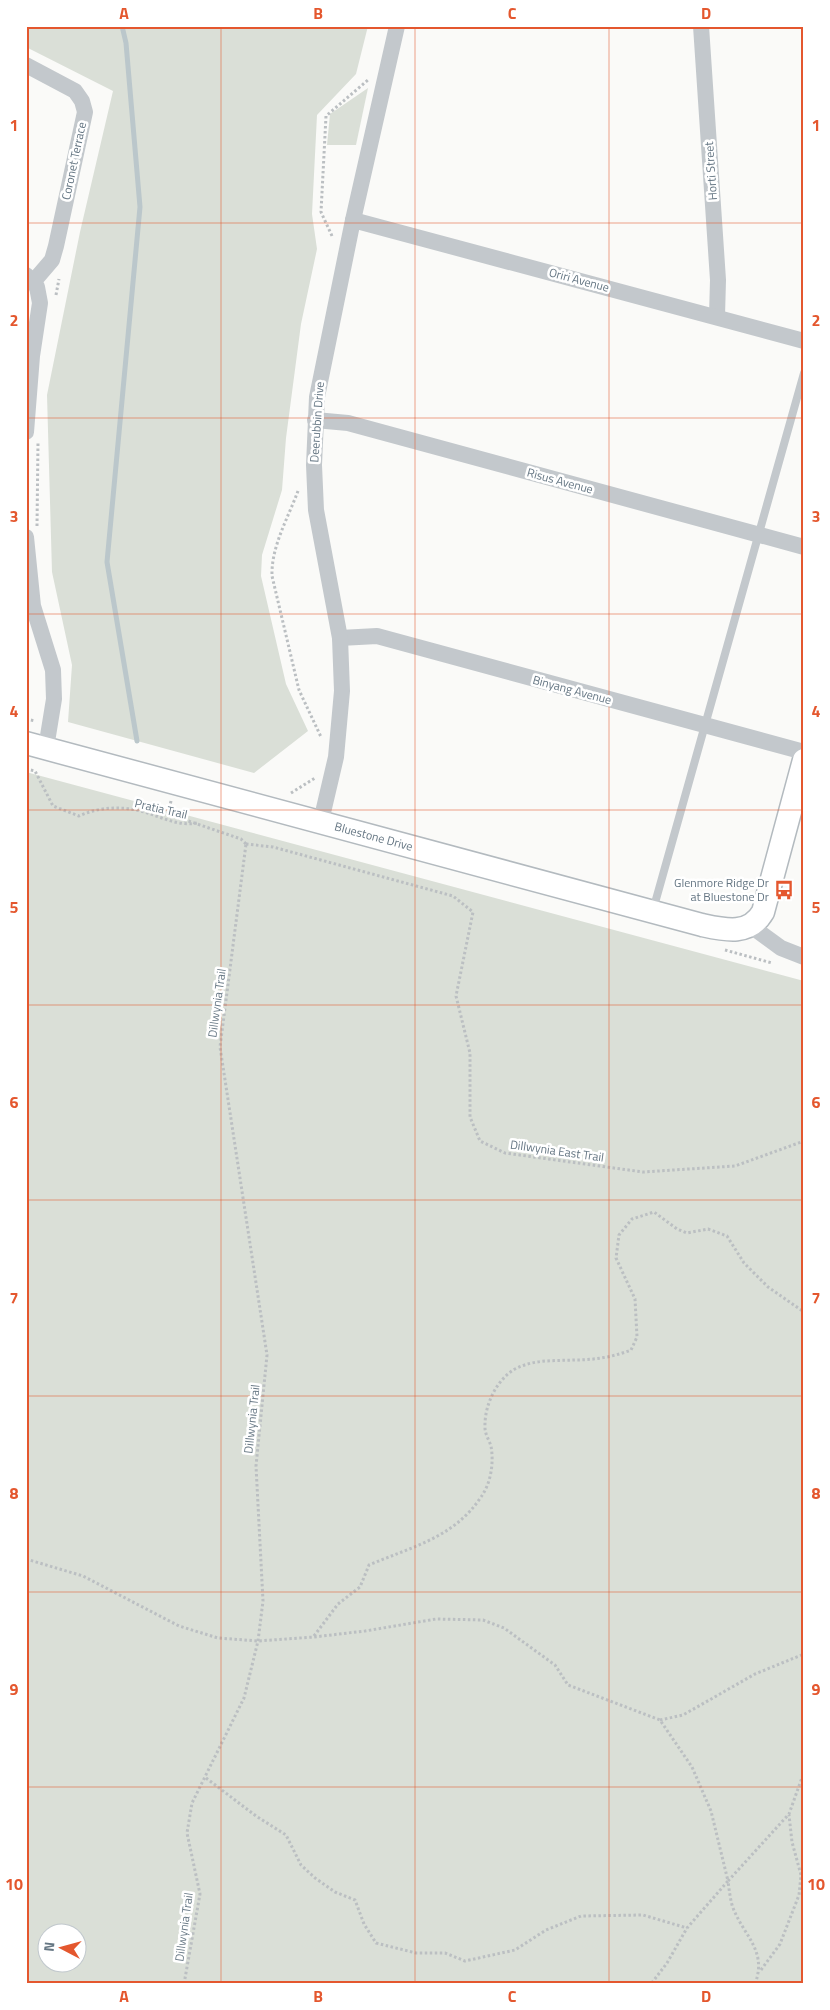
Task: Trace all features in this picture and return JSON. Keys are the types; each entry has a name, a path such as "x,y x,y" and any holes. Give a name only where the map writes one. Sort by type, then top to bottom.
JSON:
{"street":[{"name":"Deerubbin Drive","path":"321,821 336,757 341,715 340,638 324,562 316,510 315,420 320,377 397,26"},
{"name":"Horti Street","path":"701,26 718,280 717,316"},
{"name":"Coronet Terrace","path":"26,65 75,91 82,101 85,112 52,260 30,278"},
{"name":"Oriri Avenue","path":"353,220 717,316 804,341"},
{"path":"30,278 40,295 32,356 32,434"},
{"name":"Risus Avenue","path":"315,420 348,423 804,547"},
{"path":"32,533 33,606 53,670 54,699 36,746"},
{"name":"Binyang Avenue","path":"340,638 377,636 804,752"},
{"name":"Bluestone Drive","path":"36,746 321,821 702,925 732,930 751,926"},
{"path":"804,760 763,912 751,926 780,948 804,958"}],"lane":[{"path":"653,912 804,373"}],"path":[{"path":"56,296 60,270"},
{"path":"32,434 32,533"},
{"name":"Pratia Trail","path":"26,769 35,771 53,806 79,816 94,809 136,810 185,826 197,823"},
{"path":"175,784 168,814 241,839 246,844"},
{"name":"Dillwynia East Trail","path":"246,844 273,847 453,896 472,912 456,996 470,1053 470,1117 480,1141 505,1153 642,1172 735,1166 804,1142"},
{"name":"Dillwynia Trail","path":"184,1984 200,1894 187,1833 192,1803 244,1698 258,1640 263,1601 256,1466 267,1355 220,1047 246,844"},
{"path":"314,1637 338,1604 360,1587 369,1565 435,1539 465,1516 482,1497 491,1476 491,1447 485,1428 489,1404 496,1386 515,1369 550,1359 574,1360 613,1357 630,1350 637,1337 635,1299 616,1258 619,1235 632,1219 654,1212 677,1229 687,1233 708,1228 727,1236 744,1264 768,1287 804,1312"},
{"path":"26,1559 83,1576 179,1626 218,1638 258,1640 314,1637 366,1631 436,1619 482,1620 504,1628 524,1641 555,1665 568,1685 660,1720 683,1715 755,1674 804,1654"},
{"path":"660,1720 692,1767 711,1811 732,1904 758,1952 760,1971"},
{"path":"651,1984 687,1928 789,1814 804,1772"},
{"path":"206,1778 256,1816 286,1834 301,1865 335,1892 355,1900 364,1924 376,1943 393,1949 416,1953 445,1952 465,1960 515,1950 546,1930 581,1916 643,1915 687,1928"},
{"path":"756,1984 760,1971 780,1944 799,1895 801,1874 792,1842 789,1814"}],"shaded area":[{"path":"26,26 368,26 356,74 317,115 312,214 317,249 301,324 286,438 282,490 262,555 261,576 286,684 308,731 254,773 68,722 72,665 52,572 47,395 80,232 113,91 26,47"},
{"path":"368,88 356,145 327,145 330,114"},
{"path":"26,772 804,981 804,1984 26,1984"}],"waterway":[{"path":"122,26 126,43 140,207 107,562 137,741"}],"place":[{"name":"Glenmore Ridge Dr at Bluestone Dr","path":"784,890"}]}
